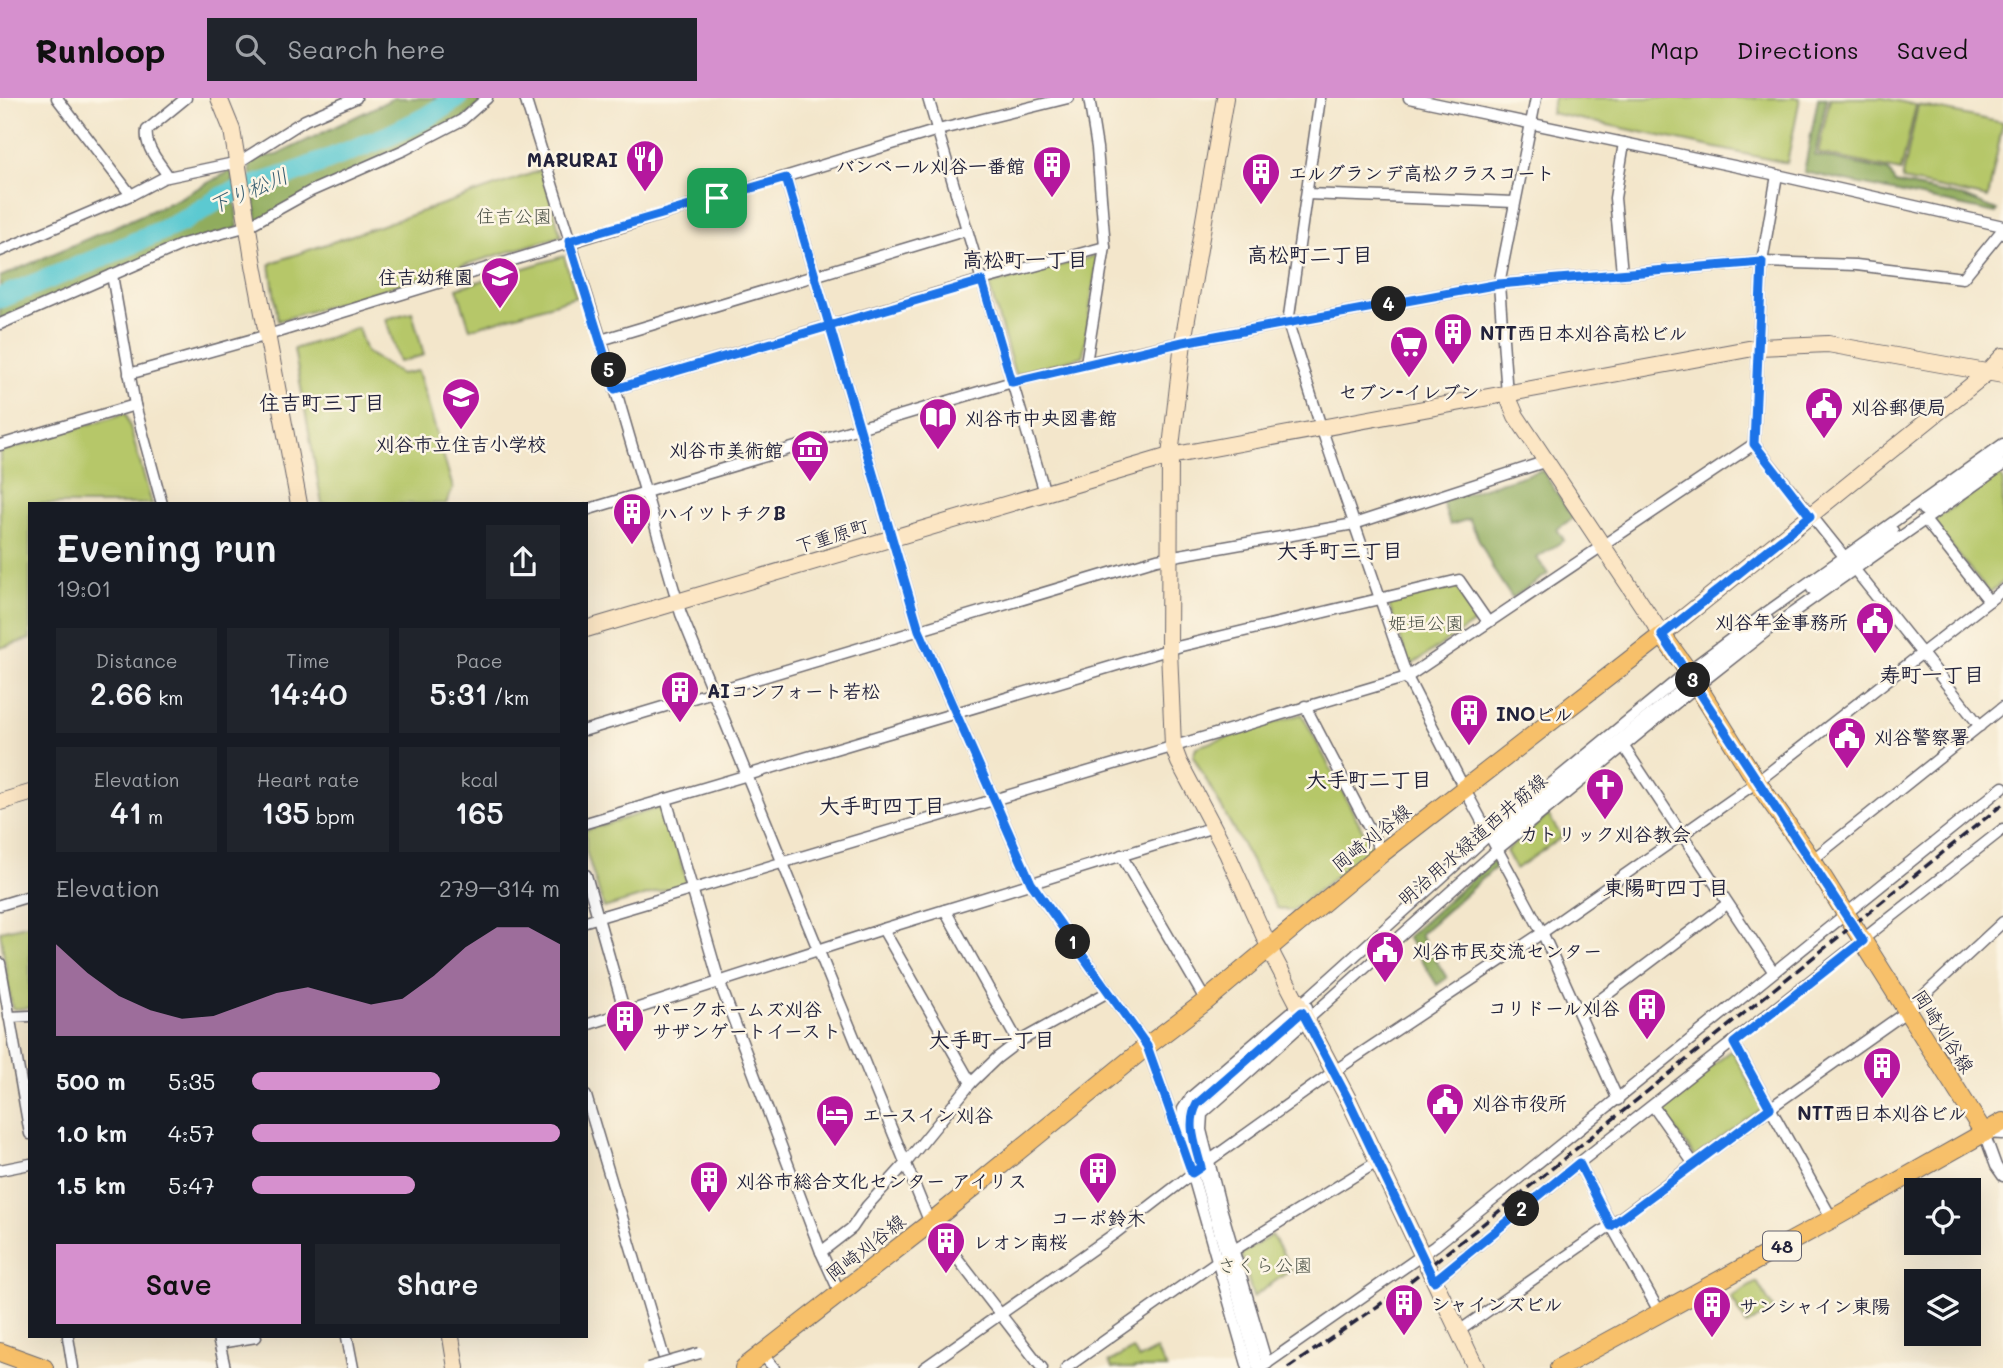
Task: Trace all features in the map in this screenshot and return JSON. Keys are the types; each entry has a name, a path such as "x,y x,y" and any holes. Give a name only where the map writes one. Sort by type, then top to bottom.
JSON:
{"main road":[{"name":"岡崎刈谷線","path":"744,1368 768,1361 840,1293 1206,1001 1382,853 1662,635 1757,782 1812,860 1984,1133"},
{"name":"48","path":"1559,1368 2003,1122"},
{"path":"0,1352 44,1368"}],"street":[{"path":"57,98 131,195"},
{"path":"168,176 158,164 146,137 147,131 186,98"},
{"path":"219,98 232,130 239,164 299,502"},
{"path":"0,251 131,195 168,176 239,164 305,120 356,98"},
{"path":"0,324 183,244 248,226 311,191 404,150 462,120 487,98"},
{"path":"525,98 601,340 677,603 746,775 930,1223 1042,1368"},
{"path":"928,98 1045,494"},
{"path":"129,374 268,335 938,130 1068,98"},
{"path":"1086,363 1105,247 1097,148 1089,98"},
{"path":"1225,98 1183,342 1170,456 1169,650 1172,746 1214,827 1269,948 1333,1072 1476,1368"},
{"path":"1320,98 1288,323 1407,677 1542,932 1618,1100"},
{"path":"588,509 1012,382 1183,342 1499,284 1622,273 1762,262 1856,265 1963,278 2003,228 1777,175 1409,98"},
{"path":"1536,98 1499,284 1507,395 1516,415 1662,635 1995,373 2003,356"},
{"path":"1622,273 1615,198 1624,143"},
{"path":"1777,175 1762,262 1754,444 1980,726"},
{"path":"786,178 919,630 1031,883 1147,1046 1201,1166 1226,1256 1262,1367 1422,1256 2003,786"},
{"path":"1307,194 1514,202"},
{"path":"601,340 967,230"},
{"path":"615,389 1105,247"},
{"path":"112,275 135,405 161,502"},
{"name":"下重原町","path":"588,628 1170,456 1759,347 1828,344 1995,373"},
{"path":"0,444 135,405"},
{"path":"588,920 1407,677 1754,444"},
{"path":"1201,1166 1202,1114 1302,1012 1494,841 1624,747 1692,679 2003,444"},
{"path":"1692,679 1768,630 1848,563 2003,454"},
{"path":"588,729 1170,557 1354,524 1547,461"},
{"path":"1848,563 1925,520 2002,467"},
{"path":"1925,520 1989,601"},
{"path":"588,822 1169,650 1459,580 1488,622"},
{"path":"924,1368 1114,1234 1201,1166 1333,1072 1542,932 1757,782 2003,590"},
{"name":"明治用水緑道西井筋線","path":"1494,841 1692,679"},
{"path":"1305,706 1382,853"},
{"path":"1812,860 2003,707"},
{"path":"1624,747 1773,971"},
{"path":"0,802 28,794"},
{"path":"666,800 719,981 821,1252 840,1293"},
{"path":"588,1024 883,929 1214,827"},
{"path":"1434,1281 1579,1163 2003,829"},
{"path":"1248,1368 1226,1256 1201,1166 1181,1124 1183,1109 1191,1097 1302,1012 1494,841"},
{"path":"1121,855 1206,1001"},
{"path":"588,881 625,1013"},
{"path":"0,905 28,897"},
{"path":"1580,1015 1727,904"},
{"path":"945,910 1018,1042"},
{"path":"1459,1331 1611,1226 1770,1108 1906,1012 2003,922"},
{"path":"883,929 971,1083"},
{"path":"0,963 6,1021 28,1125"},
{"path":"821,1252 852,1228 867,1206 971,1083 997,1058 1018,1042 1108,992"},
{"path":"6,1021 28,1016"},
{"path":"1734,1043 1832,1219"},
{"path":"588,1103 667,1368"},
{"path":"1653,1106 1694,1164"},
{"path":"2003,1134 1984,1133 1996,1166 2003,1176"},
{"path":"1066,1368 1226,1256 1377,1162"},
{"path":"1579,1163 1660,1312"},
{"path":"0,1170 28,1164"},
{"path":"68,1338 73,1368"},
{"path":"225,1368 218,1340 243,1338"},
{"path":"347,1338 354,1368"},
{"path":"451,1338 456,1368"},
{"path":"648,1368 700,1353"}],"green space":[{"path":"394,98 487,98 462,120 257,221 249,159 277,155"},
{"path":"1554,98 1800,98 1787,163 1551,113"},
{"path":"1818,98 1827,98 1815,155 1889,171 1895,183 1964,197 1997,210 1996,213 1804,172"},
{"path":"1830,98 1883,98 1916,105 1901,171 1818,153"},
{"path":"1918,105 2003,123 1988,198 1902,180"},
{"path":"232,170 238,228 183,244 0,324 0,277 176,200"},
{"name":"住吉公園","path":"542,170 561,236 278,321 270,264"},
{"path":"1098,255 1083,356 1015,375 989,285"},
{"path":"564,256 576,297 470,329 457,288"},
{"path":"412,312 424,355 399,362 386,319"},
{"path":"358,328 366,352 401,374 418,371 453,488 447,502 322,502 294,349"},
{"path":"126,413 151,502 28,502 28,640 0,648 0,452"},
{"path":"1542,470 1573,518 1557,529 1564,540 1537,558 1548,574 1512,598 1494,571 1469,519 1450,525 1442,501"},
{"path":"1999,475 2003,481 2003,582 1989,593 1932,522"},
{"name":"姫垣公園","path":"1457,587 1478,620 1410,666 1388,603"},
{"path":"1302,714 1372,848 1292,911 1277,908 1193,756 1196,747"},
{"path":"665,806 687,883 604,908 588,857 588,829"},
{"path":"1548,815 1562,837 1516,869 1506,851"},
{"path":"1493,860 1497,866 1420,934 1447,978 1437,985 1407,937"},
{"path":"28,924 28,1008 12,1009 0,931"},
{"path":"1732,1050 1763,1108 1695,1157 1660,1108"},
{"name":"さくら公園","path":"1272,1235 1292,1269 1253,1297 1241,1254"},
{"path":"1757,1282 1774,1310 1747,1325 1731,1297"},
{"path":"1133,1349 1139,1359 1156,1350 1167,1368 1112,1368 1109,1362"}],"waterway":[{"name":"下り松川","path":"0,298 181,222 226,195 291,174 388,136 457,98"}],"railway":[{"path":"1288,1368 1378,1306 1477,1229 2003,804"}],"place":[{"name":"MARURAI","path":"645,193"},
{"name":"バンベール刈谷一番館","path":"1052,199"},
{"name":"エルグランデ高松クラスコート","path":"1261,206"},
{"name":"住吉幼稚園","path":"500,310"},
{"name":"NTT西日本刈谷高松ビル","path":"1453,366"},
{"name":"セブン-イレブン","path":"1409,379"},
{"name":"刈谷市立住吉小学校","path":"461,431"},
{"name":"刈谷郵便局","path":"1824,440"},
{"name":"刈谷市中央図書館","path":"938,451"},
{"name":"刈谷市美術館","path":"810,483"},
{"name":"ハイツトチクB","path":"632,546"},
{"name":"刈谷年金事務所","path":"1875,655"},
{"name":"AIコンフォート若松","path":"680,724"},
{"name":"INOビル","path":"1469,747"},
{"name":"刈谷警察署","path":"1847,770"},
{"name":"カトリック刈谷教会","path":"1605,821"},
{"name":"刈谷市民交流センター","path":"1385,984"},
{"name":"コリドール刈谷","path":"1647,1041"},
{"name":"パークホームズ刈谷 サザンゲートイースト","path":"625,1053"},
{"name":"NTT西日本刈谷ビル","path":"1882,1100"},
{"name":"刈谷市役所","path":"1445,1136"},
{"name":"エースイン刈谷","path":"835,1148"},
{"name":"コーポ鈴木","path":"1098,1205"},
{"name":"刈谷市総合文化センター アイリス","path":"709,1214"},
{"name":"レオン南桜","path":"946,1275"},
{"name":"シャインズビル","path":"1404,1337"},
{"name":"サンシャイン東陽","path":"1712,1339"}],"district":[{"name":"高松町二丁目","path":"1310,253"},
{"name":"高松町一丁目","path":"1025,258"},
{"name":"住吉町三丁目","path":"322,401"},
{"name":"大手町三丁目","path":"1340,549"},
{"name":"寿町一丁目","path":"1932,673"},
{"name":"大手町二丁目","path":"1369,778"},
{"name":"大手町四丁目","path":"882,804"},
{"name":"東陽町四丁目","path":"1666,886"},
{"name":"大手町一丁目","path":"992,1038"}],"route":[{"path":"717,198 569,241 615,389 831,326 982,281 1012,382 1183,342 1499,284 1762,262 1754,444 1810,516 1662,635 1863,941 1734,1043 1770,1108 1611,1226 1579,1163 1434,1281 1348,1099 1302,1012 1197,1104 1192,1113 1191,1124 1201,1167 1192,1173 1147,1046 1031,883 919,630 831,326 786,178 717,198"}]}
